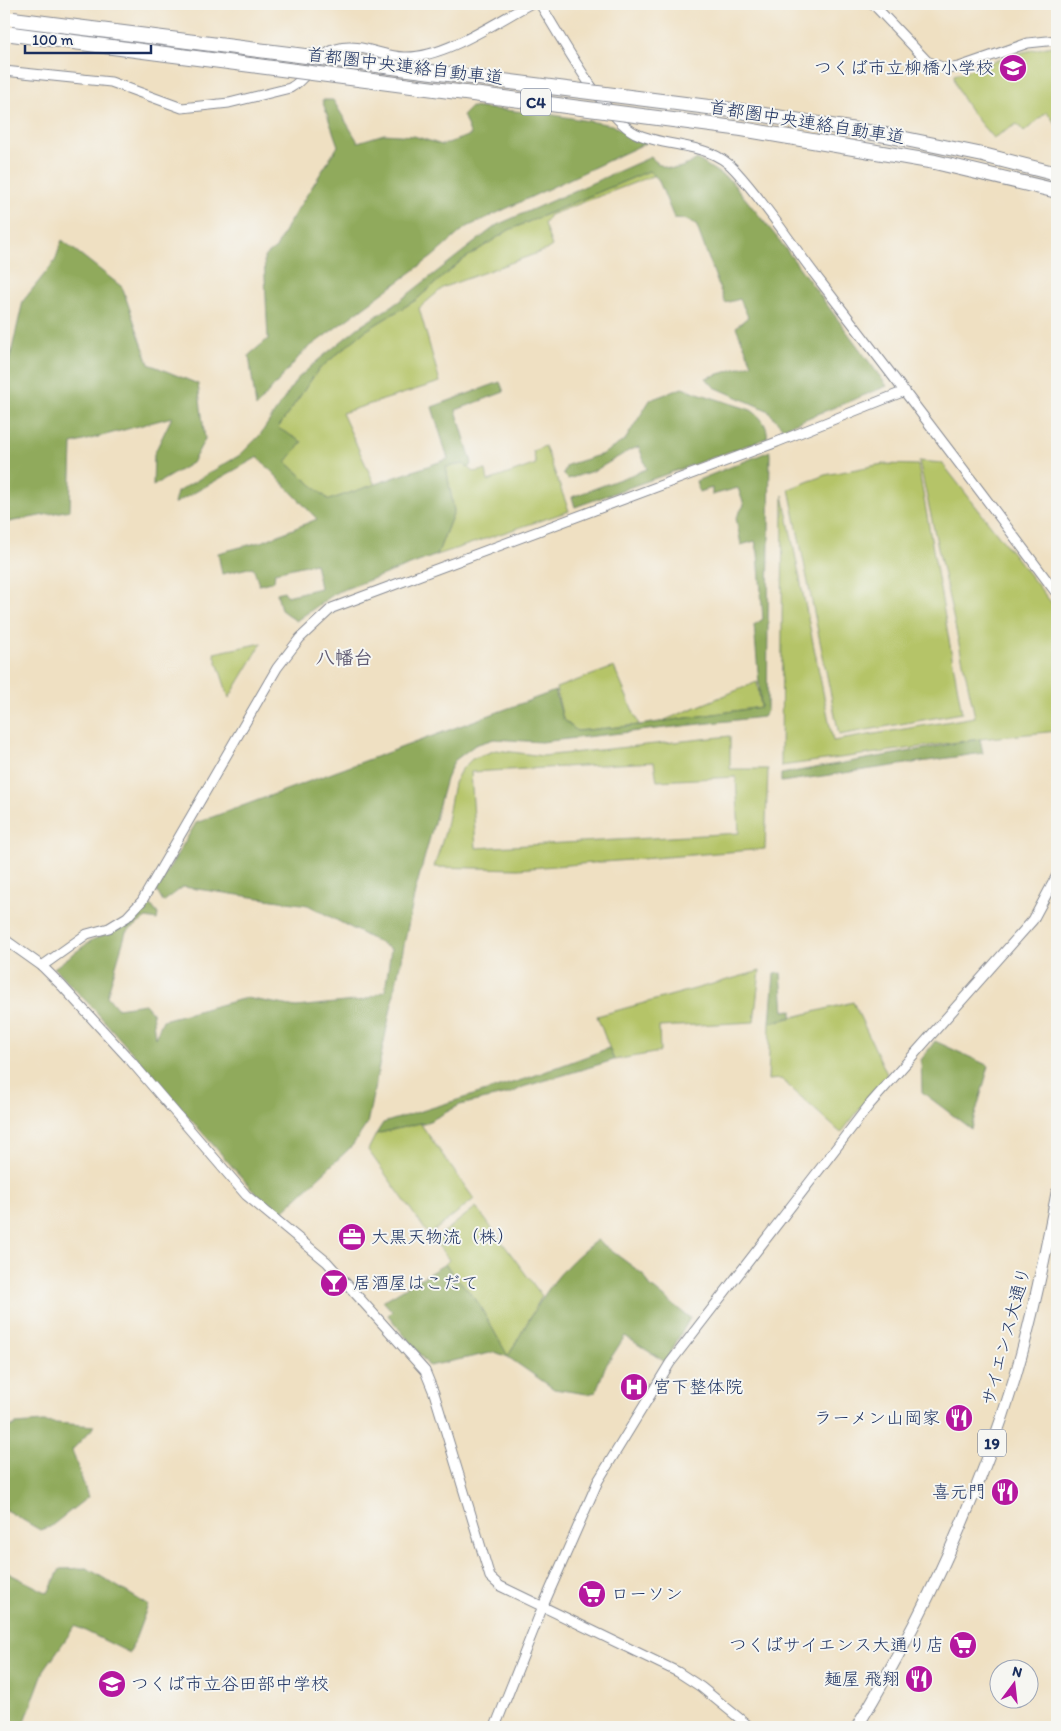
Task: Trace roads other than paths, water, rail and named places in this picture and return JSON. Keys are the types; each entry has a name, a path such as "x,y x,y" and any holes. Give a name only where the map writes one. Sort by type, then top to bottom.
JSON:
{"highway":[{"name":"首都圏中央連絡自動車道","path":"13,19 740,110 886,135 983,155 1057,174"},
{"name":"首都圏中央連絡自動車道","path":"12,34 742,129 936,162 1057,191"}],"main road":[{"name":"サイエンス大通り","path":"857,1727 902,1651 928,1599 980,1478 1003,1413 1026,1338 1040,1282 1057,1193"}],"street":[{"path":"4,71 111,82 182,108 204,107 290,88 302,82 316,63 334,49 358,47 404,57 434,52 530,4"},
{"path":"540,4 602,101 623,124 634,132 651,139 708,152 723,158 734,168 767,208 821,283 905,391 1057,594"},
{"path":"873,4 928,61 947,68 959,67 1028,43 1057,40"},
{"path":"42,966 87,934 109,928 127,917 142,901 277,668 300,638 332,608 777,442 905,391"},
{"path":"495,1727 543,1606 598,1481 670,1363 870,1104 1033,920 1057,875"},
{"path":"4,938 42,966 130,1060 246,1195 327,1262 425,1371 434,1393 490,1577 500,1586 678,1672 701,1687 750,1727"}],"place":[{"name":"つくば市立柳橋小学校","path":"1013,68"},
{"name":"大黒天物流（株）","path":"352,1237"},
{"name":"居酒屋はこだて","path":"334,1283"},
{"name":"宮下整体院","path":"634,1387"},
{"name":"ラーメン山岡家","path":"959,1418"},
{"name":"喜元門","path":"1005,1492"},
{"name":"ローソン","path":"592,1594"},
{"name":"つくばサイエンス大通り店","path":"963,1645"},
{"name":"麺屋 飛翔","path":"919,1679"},
{"name":"つくば市立谷田部中学校","path":"112,1684"}],"district":[{"name":"八幡台","path":"344,657"}]}
